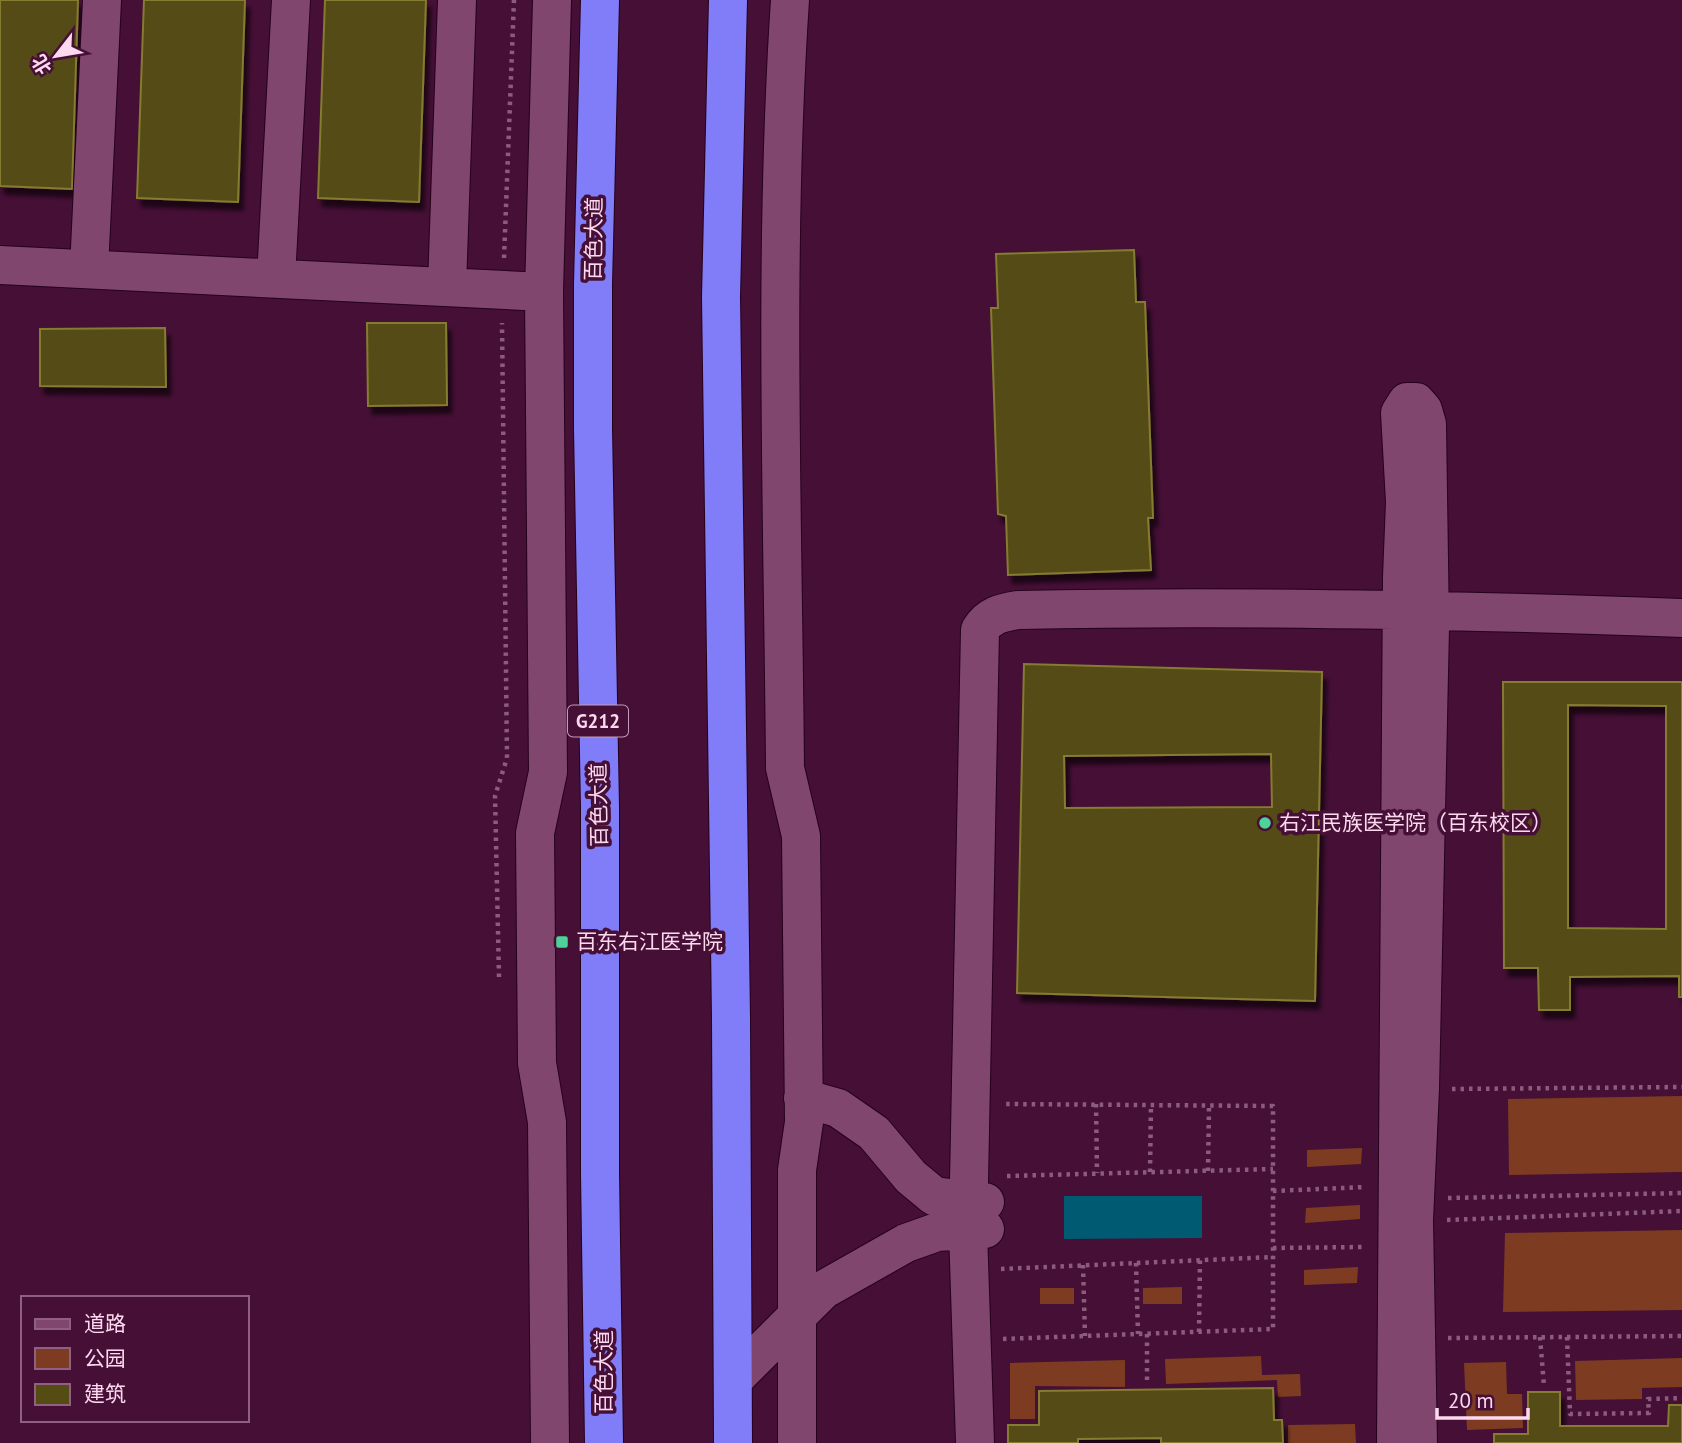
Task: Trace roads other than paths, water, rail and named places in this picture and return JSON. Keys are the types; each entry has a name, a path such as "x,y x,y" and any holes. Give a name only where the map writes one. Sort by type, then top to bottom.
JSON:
{"highway":[{"name":"百色大道","path":"600,0 593,270 593,429 600,808 600,1174 604,1443"},
{"path":"728,0 721,297 731,1018 733,1443"}],"street":[{"path":"89,269 102,0"},
{"path":"276,278 291,0"},
{"path":"447,286 457,0"},
{"path":"550,1443 547,1122 537,1063 535,833 548,772 544,292 552,0"},
{"path":"790,0 783,137 782,329 785,768 801,836 803,1122 797,1170 797,1443"},
{"path":"0,265 544,292"},
{"path":"545,450 593,429"},
{"path":"975,1443 980,630 986,620 1001,613 1018,610 1152,607 1682,634"},
{"path":"989,1443 984,1337 985,1267 978,1207 986,1101 997,656 1000,643 1007,634 1017,629 1150,625 1416,619 1682,618"},
{"path":"1416,619 1420,1089 1406,1213 1416,1338 1418,1443"},
{"path":"1396,1443 1406,1213 1416,619"},
{"path":"803,1098 838,1108 874,1133 911,1177 934,1196 978,1207"},
{"path":"733,1380 823,1290 906,1243 937,1232 978,1207"}],"water":[{"path":"1064,1196 1202,1196 1202,1238 1064,1239"}],"place":[{"name":"右江民族医学院（百东校区）","path":"1265,823"},
{"name":"百东右江医学院","path":"562,942"}]}
